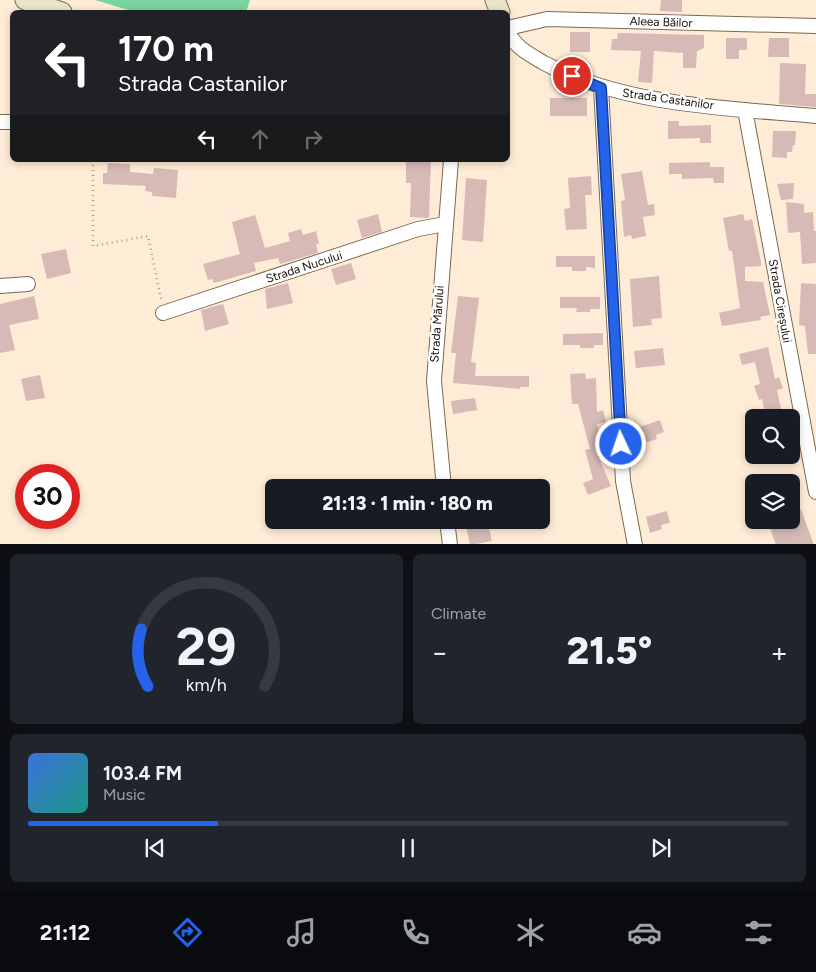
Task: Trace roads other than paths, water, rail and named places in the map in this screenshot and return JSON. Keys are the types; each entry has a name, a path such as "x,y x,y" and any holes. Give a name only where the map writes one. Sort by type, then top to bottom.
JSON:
{"street":[{"path":"25,0 56,10"},
{"name":"Aleea Băilor","path":"510,29 547,19 816,26"},
{"name":"Strada Castanilor","path":"511,48 601,88 635,96 746,110 816,116"},
{"path":"601,88 623,482 635,544"},
{"name":"Strada Cireșului","path":"746,110 816,492"},
{"name":"Strada Mărului","path":"443,479 434,381 451,162"},
{"name":"Strada Nucului","path":"164,313 418,229 445,224"},
{"path":"0,286 28,284"},
{"path":"448,529 450,544"}]}
